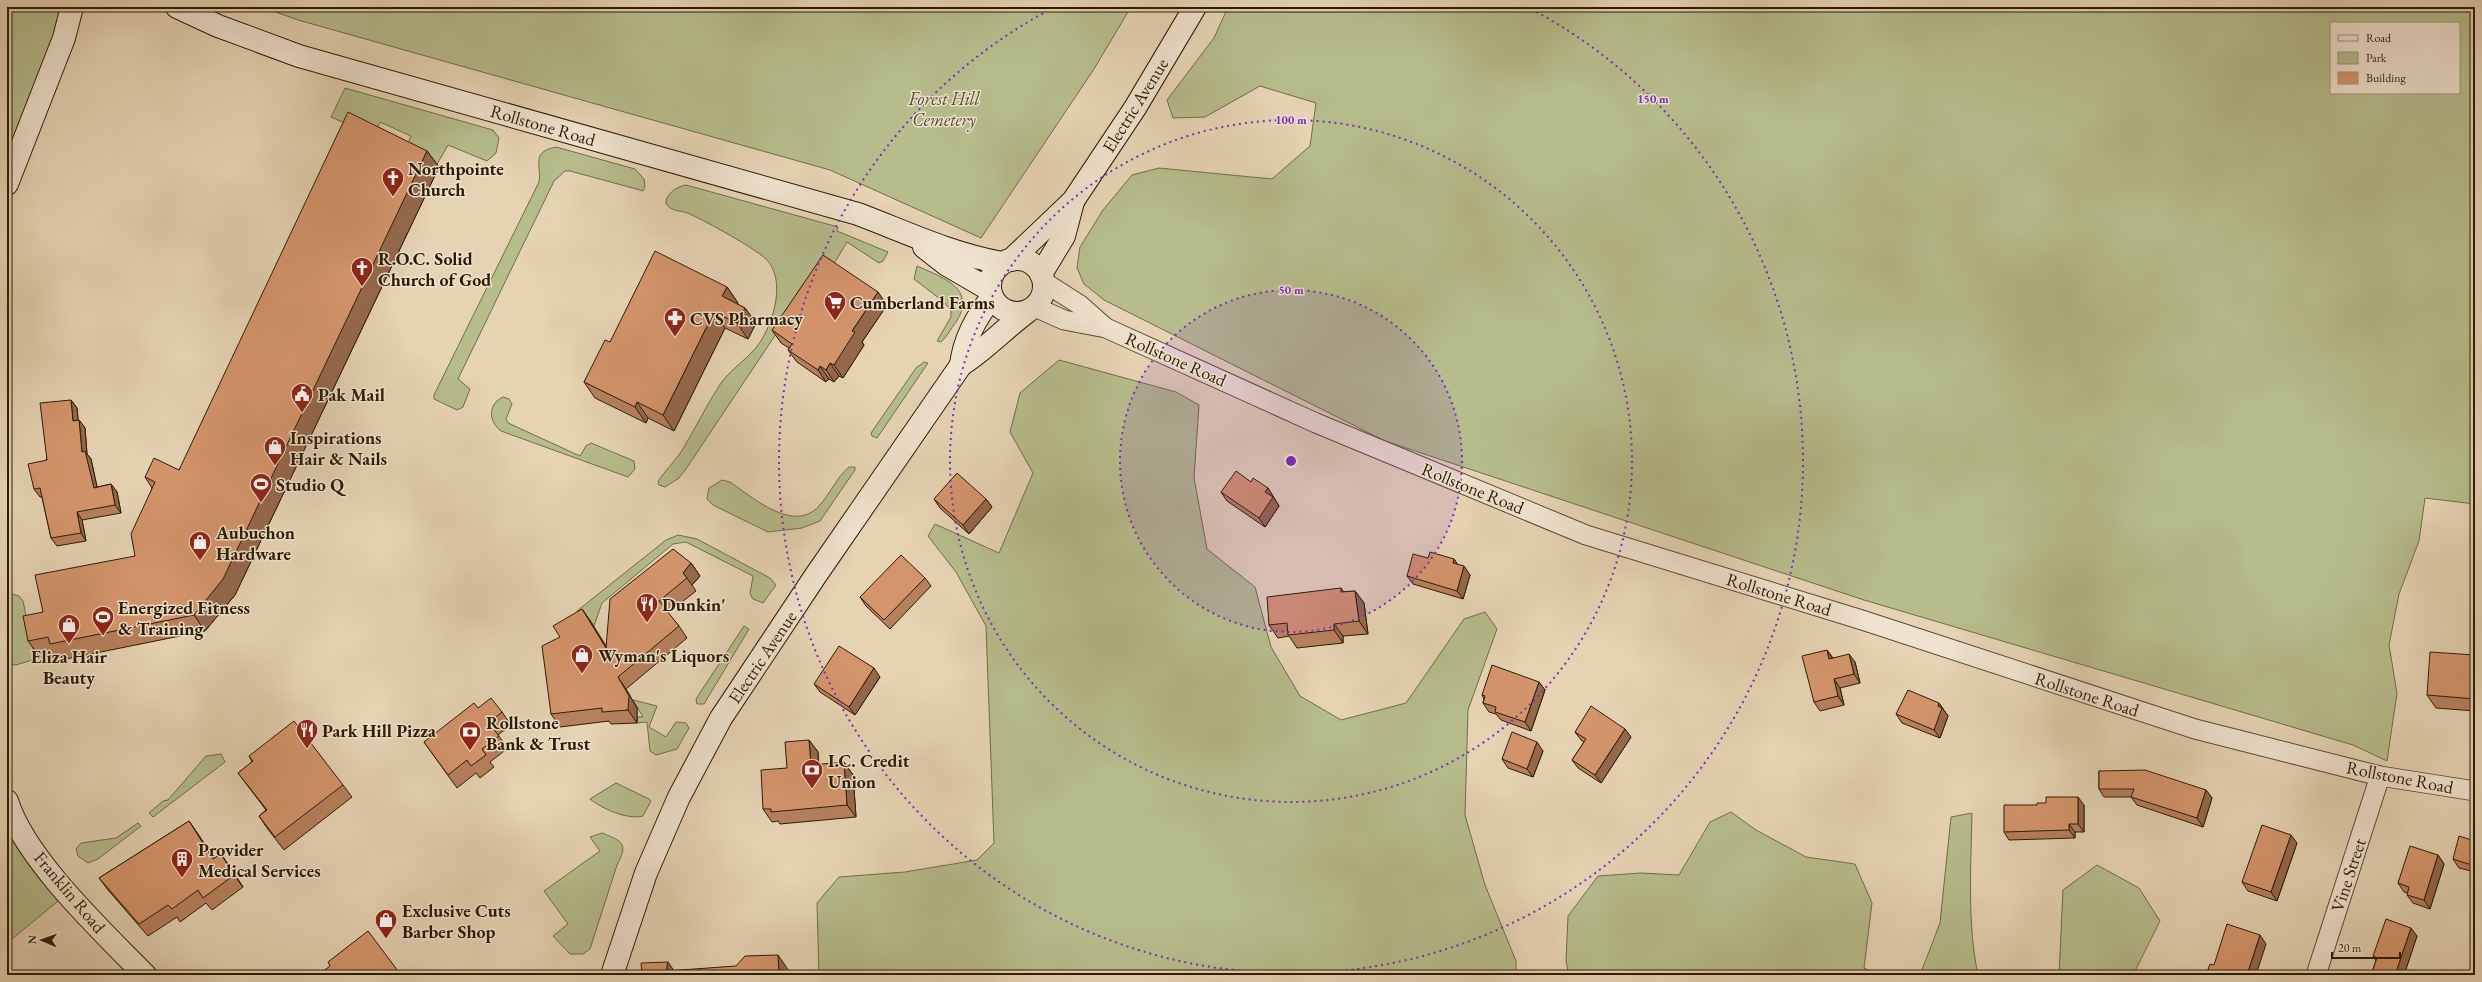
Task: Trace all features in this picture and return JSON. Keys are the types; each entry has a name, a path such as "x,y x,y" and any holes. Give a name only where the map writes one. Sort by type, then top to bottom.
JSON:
{"main road":[{"path":"7,184 64,38 72,7"},
{"name":"Rollstone Road","path":"177,7 218,26 299,56 858,214 910,237 975,258 1006,261"},
{"name":"Electric Avenue","path":"1006,261 1073,201 1135,108 1195,7"},
{"name":"Electric Avenue","path":"1043,278 1064,236 1073,201"},
{"name":"Rollstone Road","path":"910,237 947,265 991,293"},
{"path":"1006,261 1028,261 1043,278 1044,291 1031,309 1019,314 1006,311 996,304 991,293 992,275 1006,261"},
{"name":"Electric Avenue","path":"961,365 963,350 969,334 991,293"},
{"name":"Electric Avenue","path":"612,975 646,873 682,790 721,718 816,575 961,365 983,351 1000,333 1031,309"},
{"name":"Franklin Road","path":"7,800 30,845 56,879 86,914 145,975"}],"street":[{"name":"Rollstone Road","path":"1043,278 1080,305 1106,328"},
{"name":"Rollstone Road","path":"1031,309 1064,320 1106,328 1316,423 1586,535 1862,620 2195,729 2380,776 2475,792"},
{"name":"Vine Street","path":"2316,975 2380,776"}],"green space":[{"path":"7,7 72,7 7,184"},
{"name":"Forest Hill Cemetery","path":"262,7 1131,7 1094,69 981,238 830,170 298,20"},
{"path":"1228,7 2475,7 2475,504 2425,498 2419,541 2399,594 2389,645 2397,693 2387,761 2353,745 1864,600 1385,441 1104,300 1084,284 1077,268 1080,247 1103,210 1132,175 1159,168 1272,179 1310,146 1316,103 1260,86 1205,117 1173,118 1167,100 1214,38"},
{"path":"345,88 493,130 499,138 496,153 487,161 448,145 436,166 405,151 411,136 380,122 374,136 331,117"},
{"path":"556,147 635,169 644,179 645,187 643,191 570,171 565,171 554,181 458,379 470,389 463,407 457,410 434,399 434,395 539,182 540,156 548,149"},
{"path":"686,185 838,227 837,231 888,252 883,261 879,263 847,242 832,267 776,334 686,469 679,478 665,487 659,485 658,481 681,452 719,386 755,349 767,330 772,318 777,292 773,268 760,254 690,214 668,207 666,200 670,194 679,187"},
{"path":"917,266 954,285 960,292 963,300 962,310 956,322 941,342 937,341 951,317 951,311 944,302 914,279"},
{"path":"1059,360 1176,392 1199,405 1194,478 1207,549 1255,587 1271,647 1300,696 1341,720 1406,703 1464,619 1485,612 1497,629 1468,710 1465,815 1485,885 1516,961 1516,975 819,975 817,903 839,877 905,872 977,860 994,843 986,626 956,572 928,536 935,524 999,553 1033,473 1010,432 1020,393"},
{"path":"924,362 928,363 877,438 872,436 871,433 916,368"},
{"path":"503,397 509,399 512,404 506,419 508,423 580,456 586,446 591,443 634,461 635,469 628,477 501,431 492,418 492,408 498,400"},
{"path":"849,467 855,467 855,470 820,521 802,528 768,532 713,505 707,499 709,488 722,480 730,482 761,504 773,510 786,515 798,516 809,514 819,506"},
{"path":"678,535 697,539 770,578 776,585 763,603 753,599 750,594 753,576 686,542 673,544 602,603 594,626 578,616 577,611 666,540"},
{"path":"12,594 19,596 23,601 35,659 16,665 7,664 7,595"},
{"path":"744,626 749,629 704,704 697,704 696,699"},
{"path":"633,700 657,706 649,727 666,737 676,722 686,723 689,728 677,749 656,755 650,751 647,722 637,723 637,717 643,717"},
{"path":"221,754 225,762 153,817 149,813 163,801 168,800 206,756"},
{"path":"616,783 651,801 643,816 637,817 615,813 590,799"},
{"path":"7,801 68,893 7,943"},
{"path":"1731,812 1756,830 1806,857 1855,864 1872,903 1864,968 1879,975 1569,975 1566,961 1568,916 1598,876 1641,873 1679,875 1710,822"},
{"path":"1972,813 1971,914 1972,935 1978,975 1920,975 1940,923 1951,817"},
{"path":"138,823 141,826 98,859 88,863 78,856 76,849 81,843 116,838"},
{"path":"602,833 619,841 622,844 623,852 617,865 590,949 583,954 570,954 553,936 568,924 544,891 600,851 590,837"},
{"path":"2097,865 2139,888 2160,921 2133,975 2059,975 2063,890"}],"building":[{"path":"348,112 427,151 223,579 194,615 50,644 48,637 28,641 23,616 43,612 35,575 135,556 131,534 155,482 145,477 154,458 179,470"},
{"name":"CVS Pharmacy","path":"655,251 727,287 722,296 745,308 737,323 714,312 663,415 637,402 635,407 584,382 605,340 610,342"},
{"name":"Cumberland Farms","path":"823,255 878,292 852,331 855,332 834,365 830,363 826,370 820,366 818,370 788,350 792,344 772,330"},
{"path":"71,400 73,421 79,420 82,452 85,451 94,488 111,484 115,505 77,512 81,533 51,538 40,488 34,489 28,464 47,460 40,403"},
{"path":"1236,471 1251,482 1253,478 1268,488 1265,492 1273,497 1259,518 1221,492"},
{"path":"957,473 986,499 963,525 934,499"},
{"path":"673,549 691,563 683,573 687,578 659,601 679,626 618,677 629,696 628,710 602,712 602,708 551,714 542,646 560,637 553,626 582,609 606,648 610,599"},
{"path":"1430,552 1454,559 1453,563 1464,566 1457,591 1407,576 1413,554 1428,558"},
{"path":"901,555 925,578 884,620 860,597"},
{"path":"1341,588 1341,592 1355,591 1359,621 1334,624 1334,630 1288,635 1287,623 1269,625 1267,597"},
{"path":"839,646 874,668 849,707 814,684"},
{"path":"1827,650 1829,659 1849,654 1854,674 1834,679 1838,696 1814,702 1802,656"},
{"path":"2430,652 2475,655 2475,699 2427,695"},
{"path":"1492,665 1539,682 1525,722 1495,712 1496,707 1483,703 1485,696 1482,695"},
{"path":"1908,690 1939,703 1938,706 1942,708 1934,730 1896,714"},
{"path":"491,698 502,712 489,723 499,736 482,749 486,755 471,766 467,760 448,775 424,742 474,703 478,708"},
{"path":"1591,706 1625,729 1595,775 1572,760 1586,739 1575,732"},
{"path":"294,721 343,785 275,837 259,816 267,810 238,773 253,761 249,756"},
{"path":"1512,732 1537,742 1527,769 1502,759"},
{"name":"I.C. Credit Union","path":"809,740 811,765 844,762 847,805 771,812 771,809 763,809 761,770 787,768 785,742"},
{"path":"2145,770 2206,790 2197,818 2131,797 2134,789 2099,789 2099,771"},
{"path":"2046,797 2078,797 2078,824 2069,824 2069,830 2004,832 2004,805 2037,805 2037,803 2046,803"},
{"name":"Provider Medical Services","path":"189,821 213,859 221,854 234,875 203,898 198,890 172,909 168,905 139,924 99,878"},
{"path":"2262,825 2291,835 2271,892 2242,882"},
{"path":"2459,836 2475,841 2475,866 2453,859"},
{"path":"2410,846 2438,855 2424,900 2407,895 2409,887 2398,883"},
{"path":"2386,919 2411,928 2395,975 2381,975 2372,972 2377,958 2373,956"},
{"path":"2227,924 2260,935 2247,975 2206,975 2210,964 2214,965"},
{"path":"368,931 401,975 318,975 330,966 328,962"},
{"path":"778,955 779,975 642,975 641,963 668,962 666,971 736,966 745,956"}],"place":[{"name":"Northpointe Church","path":"393,198"},
{"name":"R.O.C. Solid Church of God","path":"362,288"},
{"name":"Cumberland Farms","path":"835,322"},
{"name":"CVS Pharmacy","path":"675,338"},
{"name":"Pak Mail","path":"302,414"},
{"name":"Inspirations Hair & Nails","path":"275,466"},
{"name":"Studio Q","path":"261,504"},
{"name":"Aubuchon Hardware","path":"200,562"},
{"name":"Dunkin'","path":"647,624"},
{"name":"Energized Fitness & Training","path":"103,636"},
{"name":"Eliza Hair Beauty","path":"69,644"},
{"name":"Wyman's Liquors","path":"582,674"},
{"name":"Park Hill Pizza","path":"307,750"},
{"name":"Rollstone Bank & Trust","path":"470,752"},
{"name":"I.C. Credit Union","path":"812,790"},
{"name":"Provider Medical Services","path":"182,878"},
{"name":"Exclusive Cuts Barber Shop","path":"386,940"}]}
